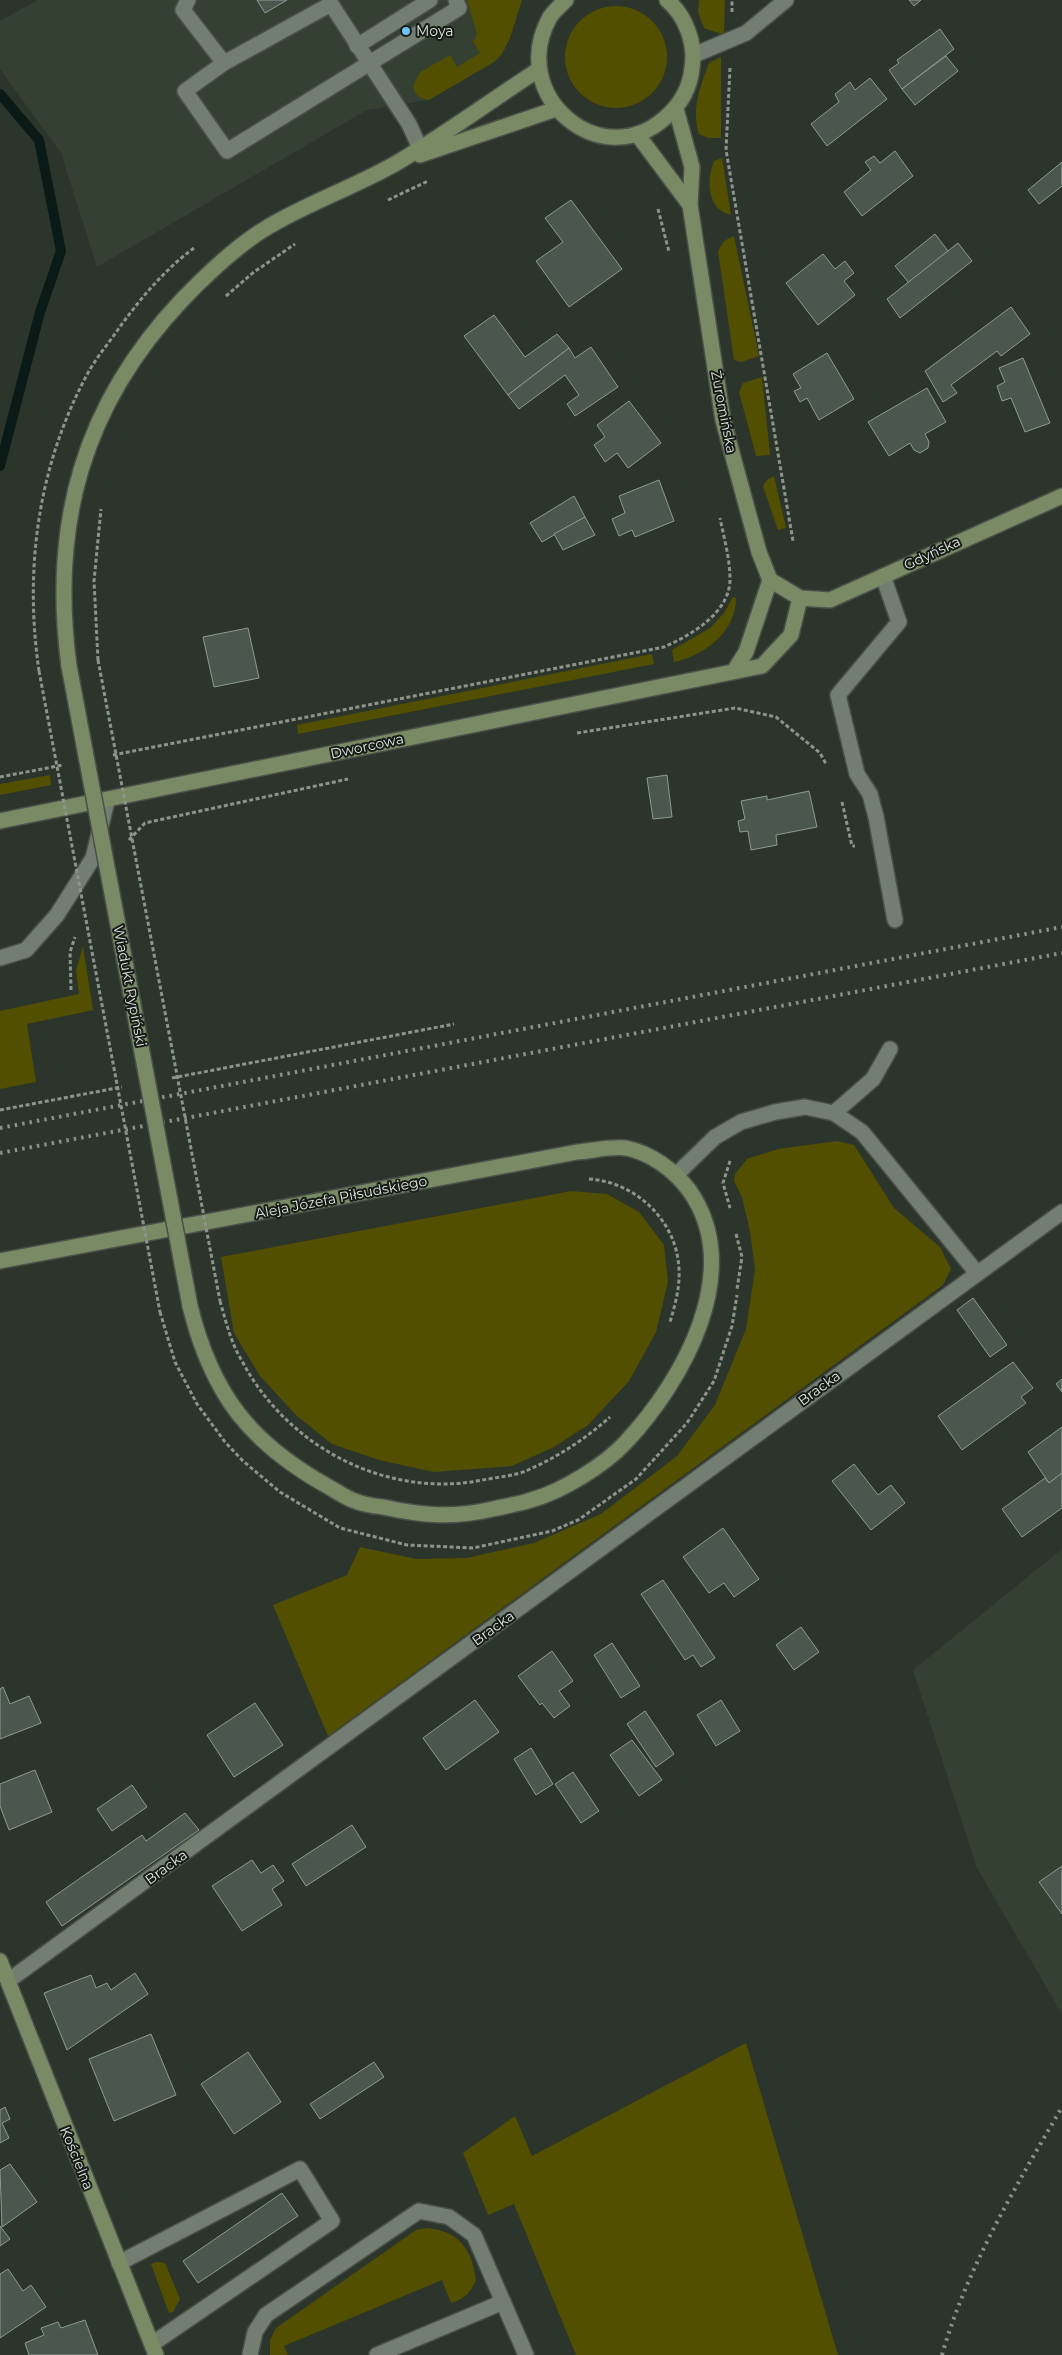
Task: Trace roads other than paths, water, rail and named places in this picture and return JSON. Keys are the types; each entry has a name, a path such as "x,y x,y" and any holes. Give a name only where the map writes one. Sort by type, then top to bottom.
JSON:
{"main road":[{"path":"566,0 551,16 540,42 538,70 545,90 556,109 573,124 593,133 615,137 637,134 658,124 676,109 690,84 694,55 688,28 671,2"},
{"path":"399,162 538,70"},
{"path":"399,162 556,109"},
{"name":"Żuromińska","path":"676,109 692,167 690,205 722,420 758,552 770,580"},
{"name":"Żuromińska","path":"637,134 690,205"},
{"name":"Wiadukt Rypiński","path":"399,162 263,230 205,276 152,332 103,410 91,438 73,496 68,524 63,585 69,666 190,1306 210,1370 234,1410 264,1443 295,1468 355,1502 422,1515 472,1514 534,1500 582,1476 624,1444 667,1392 689,1354 708,1293 711,1246 701,1207 677,1174"},
{"name":"Gdyńska","path":"800,598 830,600 1062,496"},
{"path":"734,671 746,652 770,580 800,598"},
{"name":"Dworcowa","path":"0,821 107,801 762,666 790,635 800,598"},
{"name":"Aleja Józefa Piłsudskiego","path":"0,1261 578,1152 625,1148 650,1157 677,1174"},
{"name":"Kościelna","path":"0,1961 154,2349"}],"street":[{"path":"188,0 183,10 224,63"},
{"path":"357,46 430,0"},
{"path":"420,148 408,124 370,64 357,46 331,4 224,63 185,90 226,151 370,64 459,8 456,0"},
{"path":"694,55 746,33 786,0"},
{"path":"883,576 899,622 838,695 858,774 870,794 895,920"},
{"path":"0,958 26,950 56,915 93,858 107,801"},
{"path":"834,1112 873,1079 890,1049"},
{"path":"677,1174 715,1137 741,1122 775,1112 805,1107 834,1112 862,1132 977,1273"},
{"name":"Bracka","path":"8,1982 1062,1212"},
{"path":"119,2263 300,2169 332,2221 154,2349"},
{"path":"250,2355 255,2332 266,2315 419,2210 449,2216 474,2235 526,2355"},
{"path":"377,2355 503,2302"}],"waterway":[{"path":"0,94 39,140 61,251 40,312 0,466"}],"railway":[{"path":"0,1128 1062,927"},
{"path":"0,1153 1062,953"},
{"path":"942,2355 952,2322 979,2259 1010,2197 1062,2107"}],"place":[{"name":"Moya","path":"406,31"}]}
